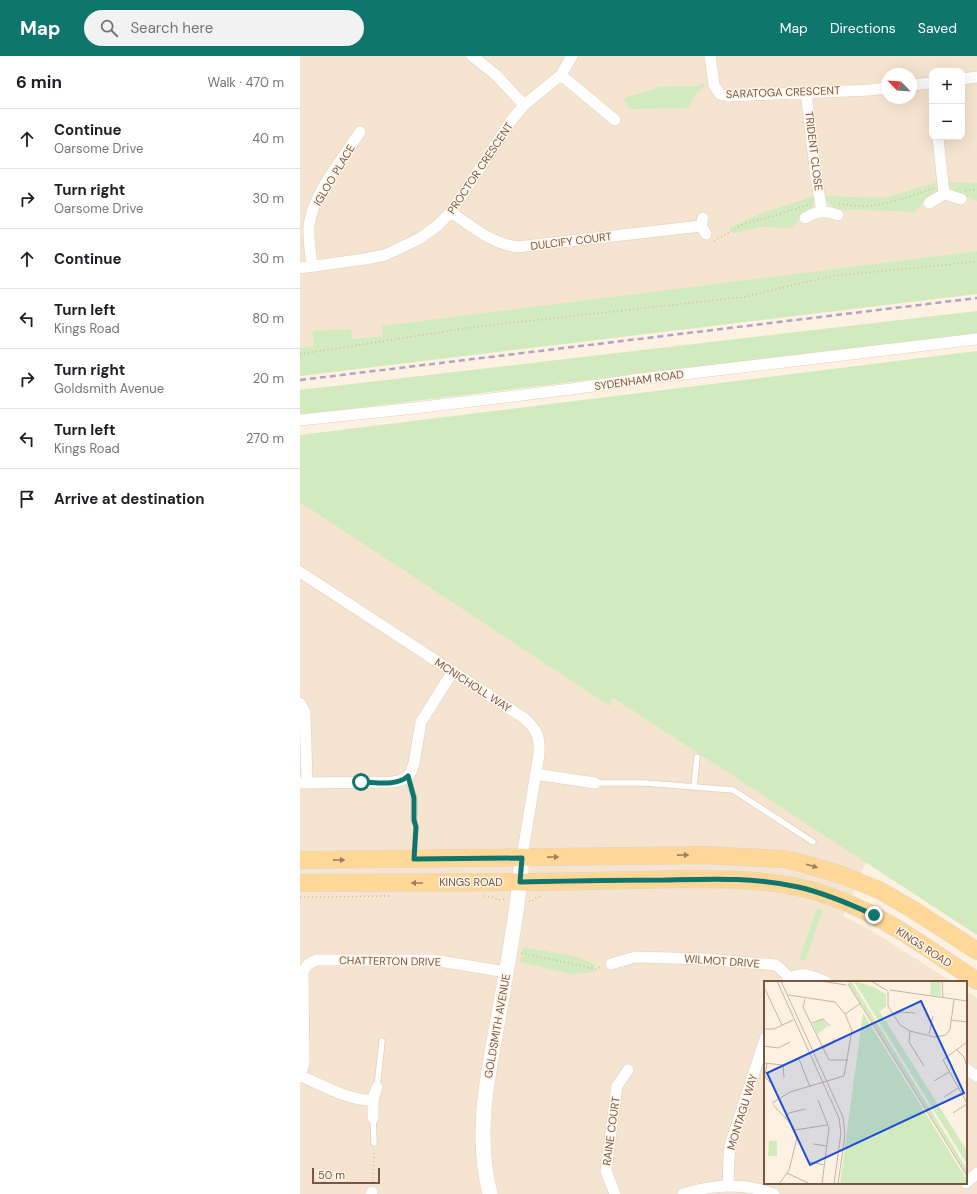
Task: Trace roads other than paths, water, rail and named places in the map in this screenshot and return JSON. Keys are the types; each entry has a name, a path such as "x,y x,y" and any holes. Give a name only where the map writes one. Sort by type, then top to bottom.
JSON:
{"main road":[{"path":"300,860 704,855 768,858 801,863 842,875 879,890 977,951"},
{"name":"KINGS ROAD","path":"300,884 716,879 764,881 798,887 845,902 874,915 977,981"}],"street":[{"path":"472,56 496,75 524,105"},
{"name":"PROCTOR CRESCENT","path":"300,268 365,260 385,255 419,240 437,226 451,212 511,121 524,105 561,75 572,56"},
{"name":"SARATOGA CRESCENT","path":"710,56 714,85 720,94 728,96 881,89"},
{"path":"561,75 615,120"},
{"path":"965,79 977,77"},
{"path":"917,84 929,83"},
{"name":"TRIDENT CLOSE","path":"806,92 816,177 822,211"},
{"name":"IGLOO PLACE","path":"312,266 309,228 312,212 318,195 360,132"},
{"path":"938,140 944,194"},
{"path":"929,203 944,194 961,199"},
{"path":"805,218 813,213 822,211 827,211 838,215"},
{"name":"DULCIFY COURT","path":"451,212 488,238 506,246 517,247 703,226"},
{"name":"SYDENHAM ROAD","path":"300,420 415,408 649,378 977,339"},
{"name":"MCNICHOLL WAY","path":"300,572 524,718 535,729 540,742 522,858"},
{"path":"300,703 305,712 304,782 400,782 408,776 414,763 421,722 453,671"},
{"path":"535,774 595,783"},
{"name":"GOLDSMITH AVENUE","path":"490,1194 484,1159 484,1108 518,900 522,858"},
{"name":"WILMOT DRIVE","path":"611,964 635,957 705,959 776,965 786,973 788,980 798,975 808,974 824,981"},
{"name":"CHATTERTON DRIVE","path":"302,966 318,960 433,960 506,972"},
{"path":"302,966 304,1062 300,1077 348,1096 365,1100 373,1100"},
{"name":"MONTAGU WAY","path":"728,1186 730,1146 764,1043"},
{"name":"RAINE COURT","path":"615,1194 606,1171 617,1086 628,1070"},
{"path":"967,1070 977,1076"},
{"path":"373,1118 373,1100 376,1087"},
{"path":"967,1181 977,1173"},
{"path":"683,1194 697,1189 728,1186 758,1189 774,1194"}],"lane":[{"path":"694,787 697,757"},
{"path":"408,776 414,798 414,820"},
{"path":"595,783 645,783 733,790 813,842"},
{"path":"376,1087 382,1041"},
{"path":"373,1118 374,1143"}],"railway":[{"path":"300,380 977,298"}]}
